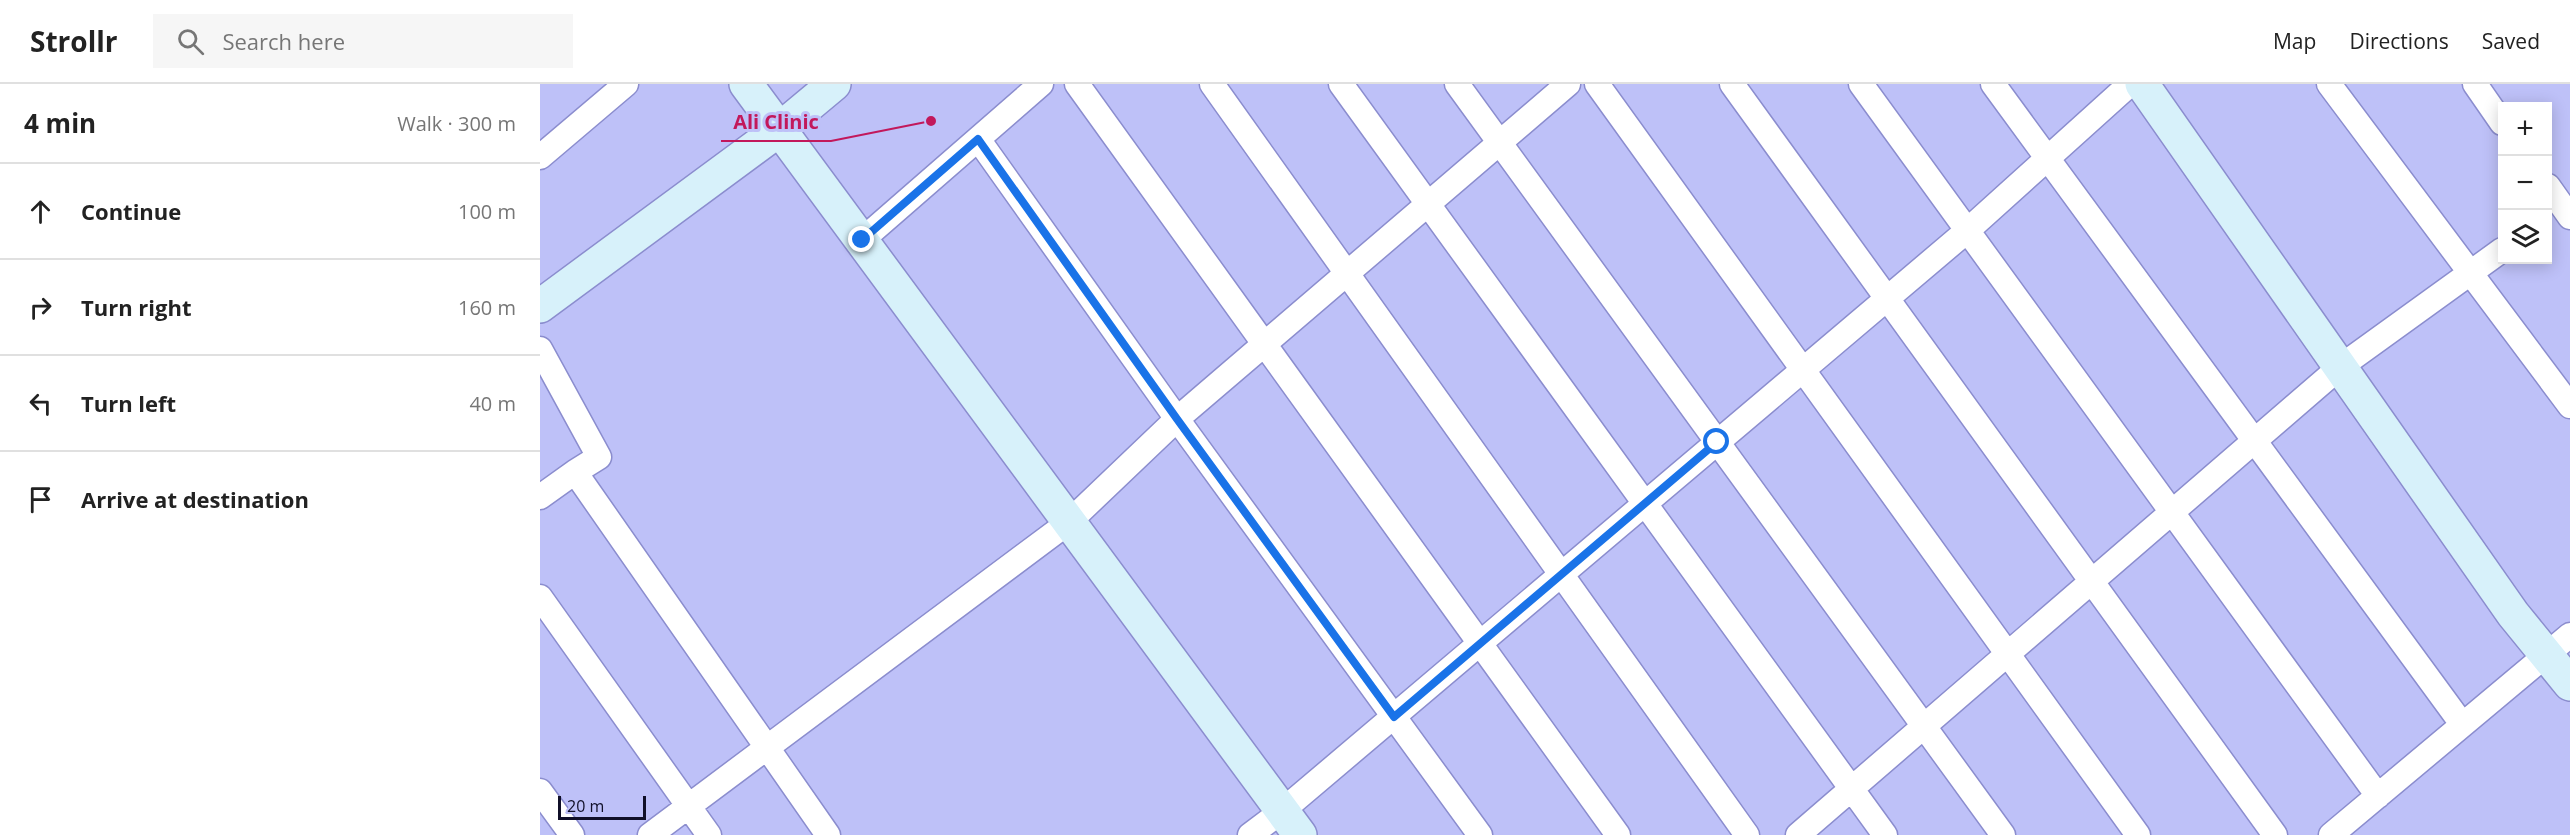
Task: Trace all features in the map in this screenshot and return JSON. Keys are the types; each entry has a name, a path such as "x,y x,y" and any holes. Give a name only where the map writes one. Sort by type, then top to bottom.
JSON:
{"street":[{"path":"541,154 626,84"},
{"path":"746,84 1291,823"},
{"path":"540,306 780,129 834,84"},
{"path":"862,240 1041,84"},
{"path":"1077,84 1618,835"},
{"path":"1212,84 1747,835"},
{"path":"1341,84 1885,835"},
{"path":"1457,84 2003,835"},
{"path":"650,835 1069,522 1177,419 1568,84"},
{"path":"1597,84 2138,835"},
{"path":"1732,84 2275,835"},
{"path":"1861,84 2378,796"},
{"path":"1993,84 2462,724"},
{"path":"1251,835 1291,823 1394,717 1968,230 2130,84"},
{"path":"2142,84 2513,614 2558,644 2570,684"},
{"path":"2329,84 2570,406"},
{"path":"2475,84 2498,117"},
{"path":"978,139 1177,419 1479,835"},
{"path":"2552,194 2563,211"},
{"path":"1798,835 2340,367 2498,253"},
{"path":"540,349 599,457 540,497"},
{"path":"575,472 828,835"},
{"path":"540,597 709,835"},
{"path":"2331,835 2558,644"},
{"path":"540,791 572,835"}],"place":[{"name":"Ali Clinic","path":"931,121"}],"route":[{"path":"862,240 978,139 1177,419 1394,717 1717,442"}]}
